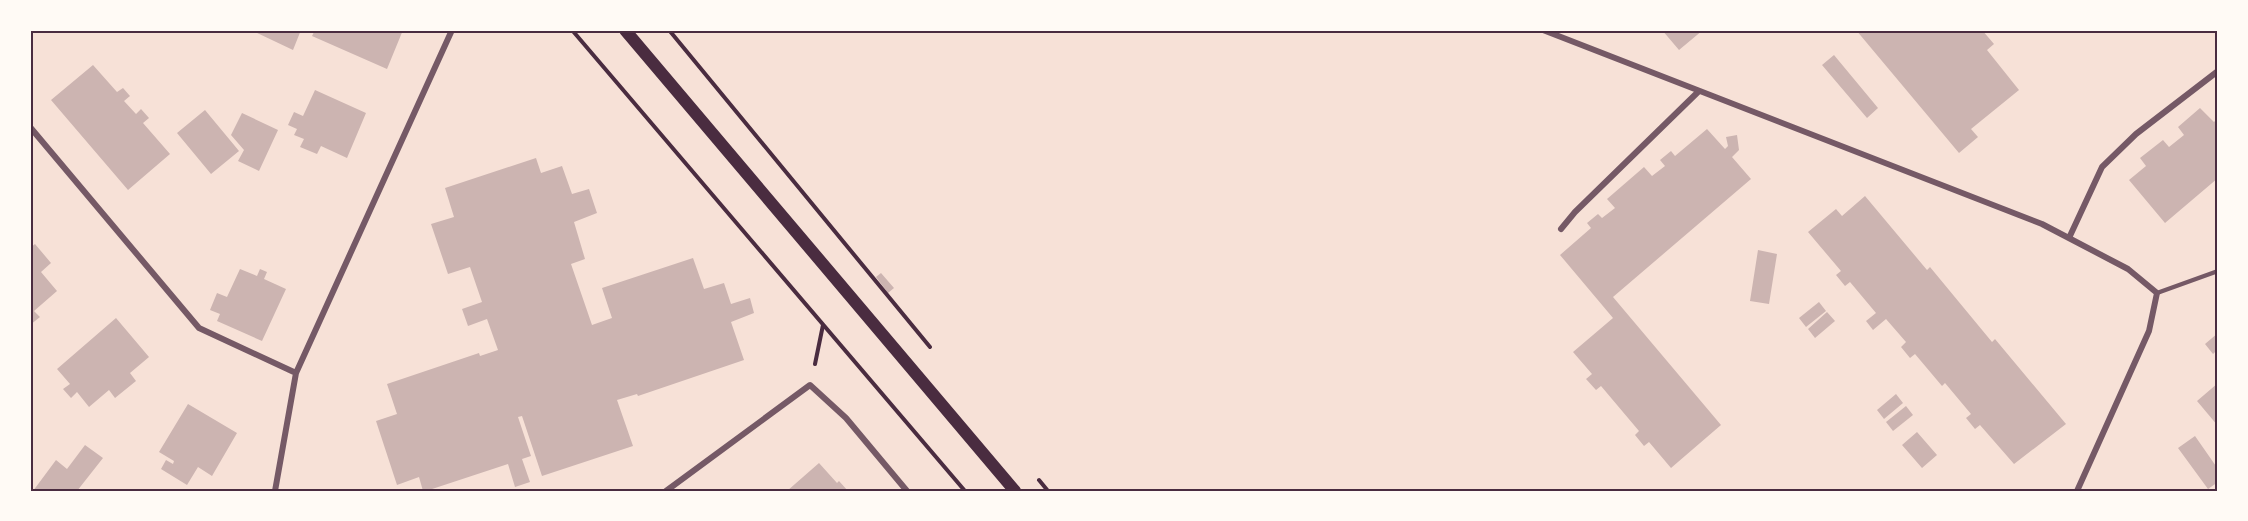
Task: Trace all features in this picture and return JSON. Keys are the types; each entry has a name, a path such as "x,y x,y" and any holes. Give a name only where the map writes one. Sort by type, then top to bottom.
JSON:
{"main road":[{"path":"625,30 1015,491"}],"street":[{"path":"275,491 296,373 452,30"},
{"path":"1543,30 2042,224 2128,269 2157,293 2149,331 2077,491"},
{"path":"2069,238 2102,167 2136,134 2218,71"},
{"path":"1561,229 1575,212 1699,91"},
{"path":"30,127 199,328 296,373"},
{"path":"666,491 810,385 846,418 907,491"}],"lane":[{"path":"2157,293 2218,271"}],"path":[{"path":"572,30 965,491"},
{"path":"669,30 932,349"},
{"path":"810,385 823,325"},
{"path":"1034,473 1048,491"}],"building":[{"path":"251,30 301,30 293,50"},
{"path":"315,30 403,30 387,69 312,36"},
{"path":"1662,30 1703,30 1679,50"},
{"path":"1856,30 1982,30 1994,44 1987,50 2019,90 1971,129 1978,137 1959,153"},
{"path":"1834,55 1878,108 1867,118 1822,65"},
{"path":"93,65 117,92 123,88 130,96 124,101 136,114 141,109 149,118 143,123 170,154 128,190 51,100"},
{"path":"315,90 366,113 347,158 321,146 317,154 300,147 304,139 294,135 297,129 288,125 294,112 303,116"},
{"path":"2200,108 2214,122 2218,118 2218,178 2165,223 2129,180 2146,166 2140,158 2163,140 2169,147 2184,135 2178,127"},
{"path":"205,110 239,151 211,174 177,133"},
{"path":"242,113 278,130 259,171 238,161 244,150 231,135"},
{"path":"1707,129 1725,149 1728,146 1726,137 1737,135 1739,150 1732,157 1751,179 1613,297 1721,425 1671,468 1649,442 1644,446 1635,435 1639,431 1601,386 1596,390 1586,379 1592,374 1573,352 1613,318 1560,255 1591,228 1587,223 1598,214 1602,218 1615,208 1607,199 1644,167 1652,176 1665,166 1660,160 1671,151 1675,156"},
{"path":"536,158 541,173 562,166 572,194 589,189 597,213 574,222 585,259 571,264 592,325 612,318 602,288 693,258 704,289 724,283 731,304 750,298 754,313 731,322 744,360 638,396 637,394 617,400 633,446 542,476 522,416 518,417 531,456 522,459 530,482 515,487 508,464 426,491 423,491 419,477 397,485 376,421 397,414 387,384 479,353 480,356 498,350 487,319 468,326 462,309 482,302 470,267 448,274 431,224 454,217 445,188"},
{"path":"1865,196 1927,270 1930,267 1992,342 1995,339 2066,424 2014,464 1980,425 1975,429 1966,418 1971,414 1945,383 1942,386 1915,354 1910,358 1901,347 1906,342 1886,319 1873,330 1866,321 1876,313 1850,282 1845,286 1836,275 1841,271 1808,232 1836,209 1842,216"},
{"path":"35,244 51,263 41,272 57,291 34,311 40,317 30,325 30,248"},
{"path":"1758,250 1777,254 1769,304 1750,301"},
{"path":"240,269 257,276 260,269 267,272 264,279 286,289 262,341 217,321 220,314 210,310 217,293 227,297"},
{"path":"881,273 894,288 888,293 876,277"},
{"path":"1819,302 1826,311 1806,327 1799,318"},
{"path":"1827,312 1835,321 1815,338 1808,329"},
{"path":"116,318 149,357 130,373 136,381 115,398 109,390 89,407 77,392 71,398 63,389 70,384 57,369"},
{"path":"2218,333 2218,349 2213,354 2205,344"},
{"path":"2218,383 2218,426 2197,401"},
{"path":"1896,394 1903,403 1884,419 1877,410"},
{"path":"188,404 237,433 212,476 198,467 187,485 161,469 166,460 173,464 174,461 159,452"},
{"path":"1906,406 1913,415 1893,431 1886,422"},
{"path":"1917,432 1937,455 1922,468 1902,445"},
{"path":"2195,436 2218,469 2218,482 2208,489 2178,448"},
{"path":"85,445 103,458 77,491 33,491 56,460 67,469"},
{"path":"819,463 837,483 839,481 848,491 787,491"}]}
